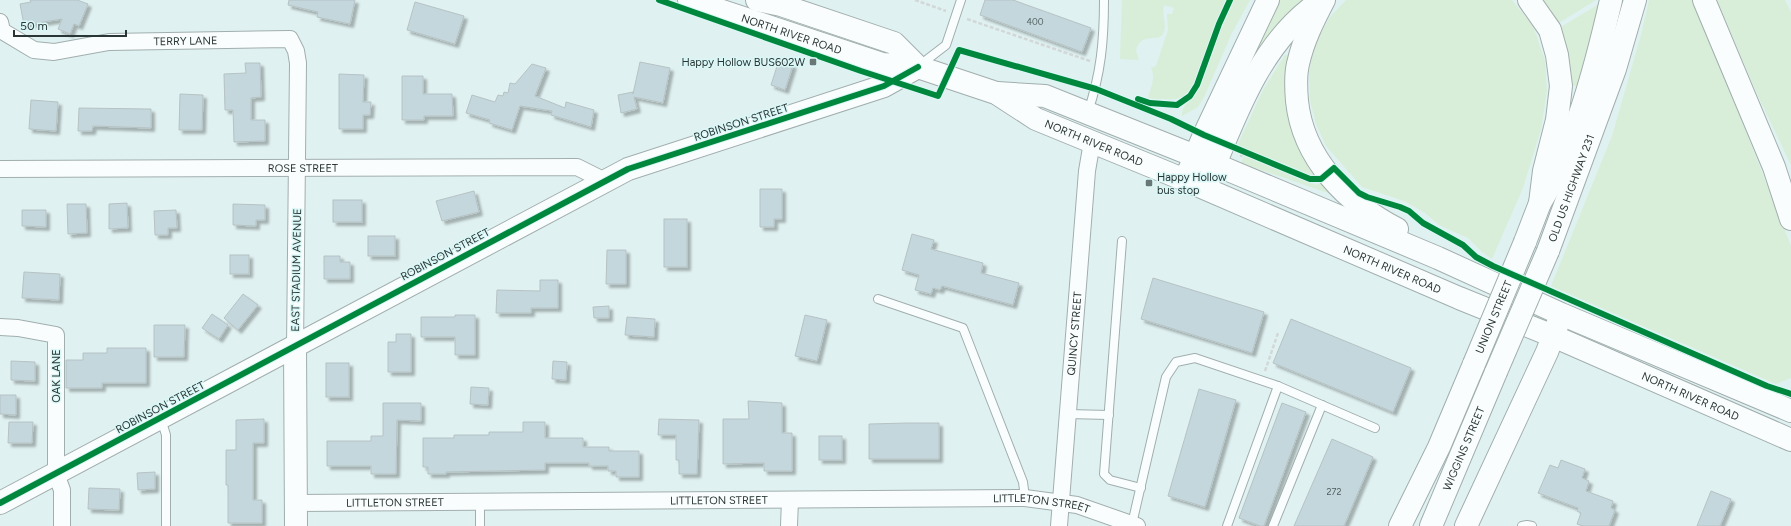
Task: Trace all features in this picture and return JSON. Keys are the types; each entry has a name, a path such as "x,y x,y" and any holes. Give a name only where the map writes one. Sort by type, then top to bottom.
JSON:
{"main road":[{"name":"NORTH RIVER ROAD","path":"689,0 882,64 918,67 996,93 1036,119 1185,180 1459,298 1553,336 1791,440"},
{"path":"1185,180 1268,0"},
{"path":"1205,189 1244,99 1273,49 1306,12 1324,0"},
{"path":"1324,0 1305,40 1298,66 1296,89 1298,113 1306,136 1315,156 1327,174 1343,190 1382,221 1423,241 1438,258"},
{"path":"1529,0 1550,30 1557,55 1561,86 1557,120 1544,171 1540,203"},
{"name":"OLD US HIGHWAY 231","path":"1540,203 1555,178 1576,121 1592,74 1611,0"},
{"name":"OLD US HIGHWAY 231","path":"1496,372 1548,251 1615,69 1635,0"},
{"path":"1704,0 1791,204"},
{"name":"NORTH RIVER ROAD","path":"762,1 894,43 918,67"},
{"name":"ROBINSON STREET","path":"0,503 295,347 603,180 628,169 884,86 918,67"},
{"name":"NORTH RIVER ROAD","path":"996,93 1045,96 1216,164 1438,258 1561,314 1791,411"},
{"path":"1774,167 1791,219"},
{"name":"UNION STREET","path":"1400,526 1439,447 1540,203"},
{"path":"1466,526 1553,336 1561,314"},
{"name":"EAST STADIUM AVENUE","path":"295,347 296,526"},
{"name":"WIGGINS STREET","path":"1431,526 1496,372"},
{"path":"1743,419 1791,392"}],"street":[{"name":"TERRY LANE","path":"0,22 2,31 34,50 54,52 109,42 290,39"},
{"name":"EAST STADIUM AVENUE","path":"290,39 296,51 298,63 295,347"},
{"name":"QUINCY STREET","path":"1059,526 1087,171 1092,142"},
{"name":"ROSE STREET","path":"0,169 577,167 603,180"},
{"name":"OAK LANE","path":"0,327 18,328 56,335 56,474"},
{"path":"56,474 62,490 62,526"},
{"name":"LITTLETON STREET","path":"296,503 1025,498 1077,504 1134,525"},
{"path":"789,526 790,500"}],"lane":[{"path":"918,67 946,45 962,0"},
{"path":"1088,113 1100,70 1104,40 1104,0"},
{"path":"1122,241 1104,474 1110,480 1141,488"},
{"path":"878,299 963,328 1023,482 1025,498"},
{"path":"1134,525 1166,377 1176,362 1195,358 1262,380 1375,428"},
{"path":"1229,525 1278,386"},
{"path":"1273,526 1322,405"},
{"path":"1067,414 1109,415"},
{"path":"161,418 166,435 166,526"},
{"path":"480,502 480,526"},
{"path":"1522,526 1532,526"}],"path":[{"path":"915,0 947,11"},
{"path":"967,19 1090,62"},
{"path":"1224,144 1250,154"},
{"path":"1262,380 1278,333"}],"green space":[{"path":"1122,0 1225,0 1194,82 1183,96 1175,99 1153,99 1148,97 1153,79 1151,68 1156,66 1168,30 1167,14 1172,14 1174,8 1164,5 1163,12 1165,27 1163,34 1157,38 1145,39 1141,41 1136,51 1139,60 1120,59"},
{"path":"1234,0 1250,0 1232,33 1204,97 1198,107 1182,116 1184,108 1197,93 1225,19"},
{"path":"1278,0 1307,0 1257,51 1253,49"},
{"path":"1346,0 1512,0 1533,26 1545,61 1547,91 1541,129 1523,188 1492,259 1481,251 1468,238 1439,225 1425,213 1404,201 1362,187 1326,146 1316,124 1310,101 1309,72 1315,45 1329,18"},
{"path":"1542,0 1596,0 1557,24"},
{"path":"1649,0 1694,0 1791,246 1791,378 1776,384 1551,286 1612,136 1641,35"},
{"path":"1717,0 1785,0 1791,12 1791,165 1756,92"},
{"path":"1599,2 1596,24 1580,81 1577,86 1573,86 1570,82 1559,28 1596,6"},
{"path":"1285,55 1288,55 1286,89 1290,119 1300,147 1316,177 1237,146 1263,90"},
{"path":"1244,156 1317,185 1324,181 1331,192 1328,193 1241,163"}],"building":[{"path":"30,0 77,0 88,4 79,26 74,24 70,34 58,29 62,19 24,25 20,4 31,2"},
{"path":"289,0 355,0 350,24 317,17 318,12 288,5"},
{"path":"985,0 1013,0 1091,28 1082,52 980,15"},
{"path":"415,2 464,16 455,44 407,30"},
{"path":"779,60 793,65 785,90 771,85"},
{"path":"640,62 670,68 663,103 634,97 637,109 621,113 618,95 633,92 633,94"},
{"path":"245,63 260,63 261,97 251,98 251,120 265,120 265,141 234,142 233,110 225,110 224,74 246,73"},
{"path":"532,64 546,68 535,96 565,108 566,102 594,110 591,127 551,115 552,111 520,106 512,130 489,123 490,120 466,113 472,95 495,102 498,95 503,96 504,92 508,93 510,83 515,84"},
{"path":"339,74 364,75 363,102 371,102 370,115 363,115 363,129 339,129"},
{"path":"402,76 423,76 423,94 452,94 453,116 424,116 424,120 402,120"},
{"path":"180,94 203,95 202,130 179,130"},
{"path":"31,100 58,102 56,131 29,129"},
{"path":"79,108 151,109 151,128 93,126 92,131 78,131"},
{"path":"760,189 782,189 782,219 774,219 774,227 760,227"},
{"path":"474,191 479,212 442,221 436,201"},
{"path":"333,200 362,200 362,222 333,222"},
{"path":"127,203 128,228 109,229 109,204"},
{"path":"67,204 86,204 87,233 68,234"},
{"path":"233,204 265,205 265,220 256,220 256,226 233,225"},
{"path":"22,210 46,210 46,227 22,226"},
{"path":"176,210 177,228 168,228 168,235 155,235 154,211"},
{"path":"664,219 687,219 687,267 664,267"},
{"path":"912,234 934,240 931,249 983,263 981,273 1019,283 1013,305 942,286 940,290 933,288 931,294 915,290 919,275 902,270"},
{"path":"368,236 395,236 395,256 368,256"},
{"path":"607,250 626,250 626,284 606,284"},
{"path":"230,255 249,255 249,274 230,274"},
{"path":"324,256 340,256 340,262 350,262 350,279 324,279"},
{"path":"24,272 60,274 59,300 22,298"},
{"path":"1153,278 1264,312 1252,353 1141,319"},
{"path":"540,280 558,280 558,308 531,308 531,313 496,313 497,290 540,291"},
{"path":"243,294 258,305 238,330 224,318"},
{"path":"609,306 609,318 594,318 593,307"},
{"path":"212,314 228,325 219,339 202,328"},
{"path":"455,315 475,315 475,355 455,355 455,337 421,337 421,317 455,317"},
{"path":"805,315 827,320 817,361 795,356"},
{"path":"627,317 655,319 654,337 625,335"},
{"path":"1291,319 1411,368 1393,412 1273,363"},
{"path":"154,325 185,325 184,357 154,357"},
{"path":"396,334 411,334 411,372 388,372 388,342 396,342"},
{"path":"107,348 146,348 146,383 102,383 102,388 66,388 66,360 83,360 83,353 107,353"},
{"path":"11,361 35,362 35,381 11,380"},
{"path":"553,361 567,362 566,380 552,379"},
{"path":"326,363 349,363 349,397 326,397"},
{"path":"471,387 489,388 488,405 470,404"},
{"path":"1199,389 1236,400 1205,507 1168,496"},
{"path":"0,395 16,395 16,415 0,414"},
{"path":"748,401 782,403 782,433 792,433 792,471 764,471 764,463 723,464 723,419 749,419"},
{"path":"383,403 421,403 421,421 397,420 396,474 371,474 371,466 327,466 327,441 371,441 371,436 383,436"},
{"path":"1282,403 1306,412 1264,526 1260,526 1239,518"},
{"path":"264,419 264,443 253,443 253,500 262,500 262,523 228,523 226,450 236,450 236,420"},
{"path":"659,419 699,420 697,474 679,474 679,460 676,460 676,435 658,435"},
{"path":"9,422 33,422 32,443 8,443"},
{"path":"523,422 545,422 545,438 583,438 583,447 609,447 609,451 639,451 639,477 616,477 616,471 608,471 608,466 589,466 589,463 545,463 545,470 446,472 446,474 428,474 428,467 423,467 423,438 454,438 454,435 489,435 489,432 523,432"},
{"path":"939,423 939,459 869,459 869,424"},
{"path":"819,436 842,436 842,460 819,460"},
{"path":"1332,439 1373,457 1344,526 1294,526"},
{"path":"1561,460 1585,469 1582,478 1589,481 1586,491 1613,501 1611,508 1615,510 1609,526 1583,526 1577,524 1581,513 1577,511 1578,508 1538,493 1550,465 1558,468"},
{"path":"155,472 155,489 138,490 137,473"},
{"path":"89,488 120,489 119,510 88,509"},
{"path":"1711,491 1731,499 1720,526 1697,526"}],"cycle path":[{"path":"659,0 861,71 938,96 959,50 1096,89 1171,119 1204,135 1310,179 1321,179 1334,168 1359,193 1409,211 1423,223 1463,245 1476,257 1493,266 1767,386 1791,394"},
{"path":"1138,99 1150,103 1177,105 1190,96 1197,85 1219,24 1230,0"},
{"path":"0,503 628,169 884,86 918,67"}],"place":[{"name":"Happy Hollow BUS602W","path":"813,62"},
{"name":"Happy Hollow bus stop","path":"1149,183"}]}
